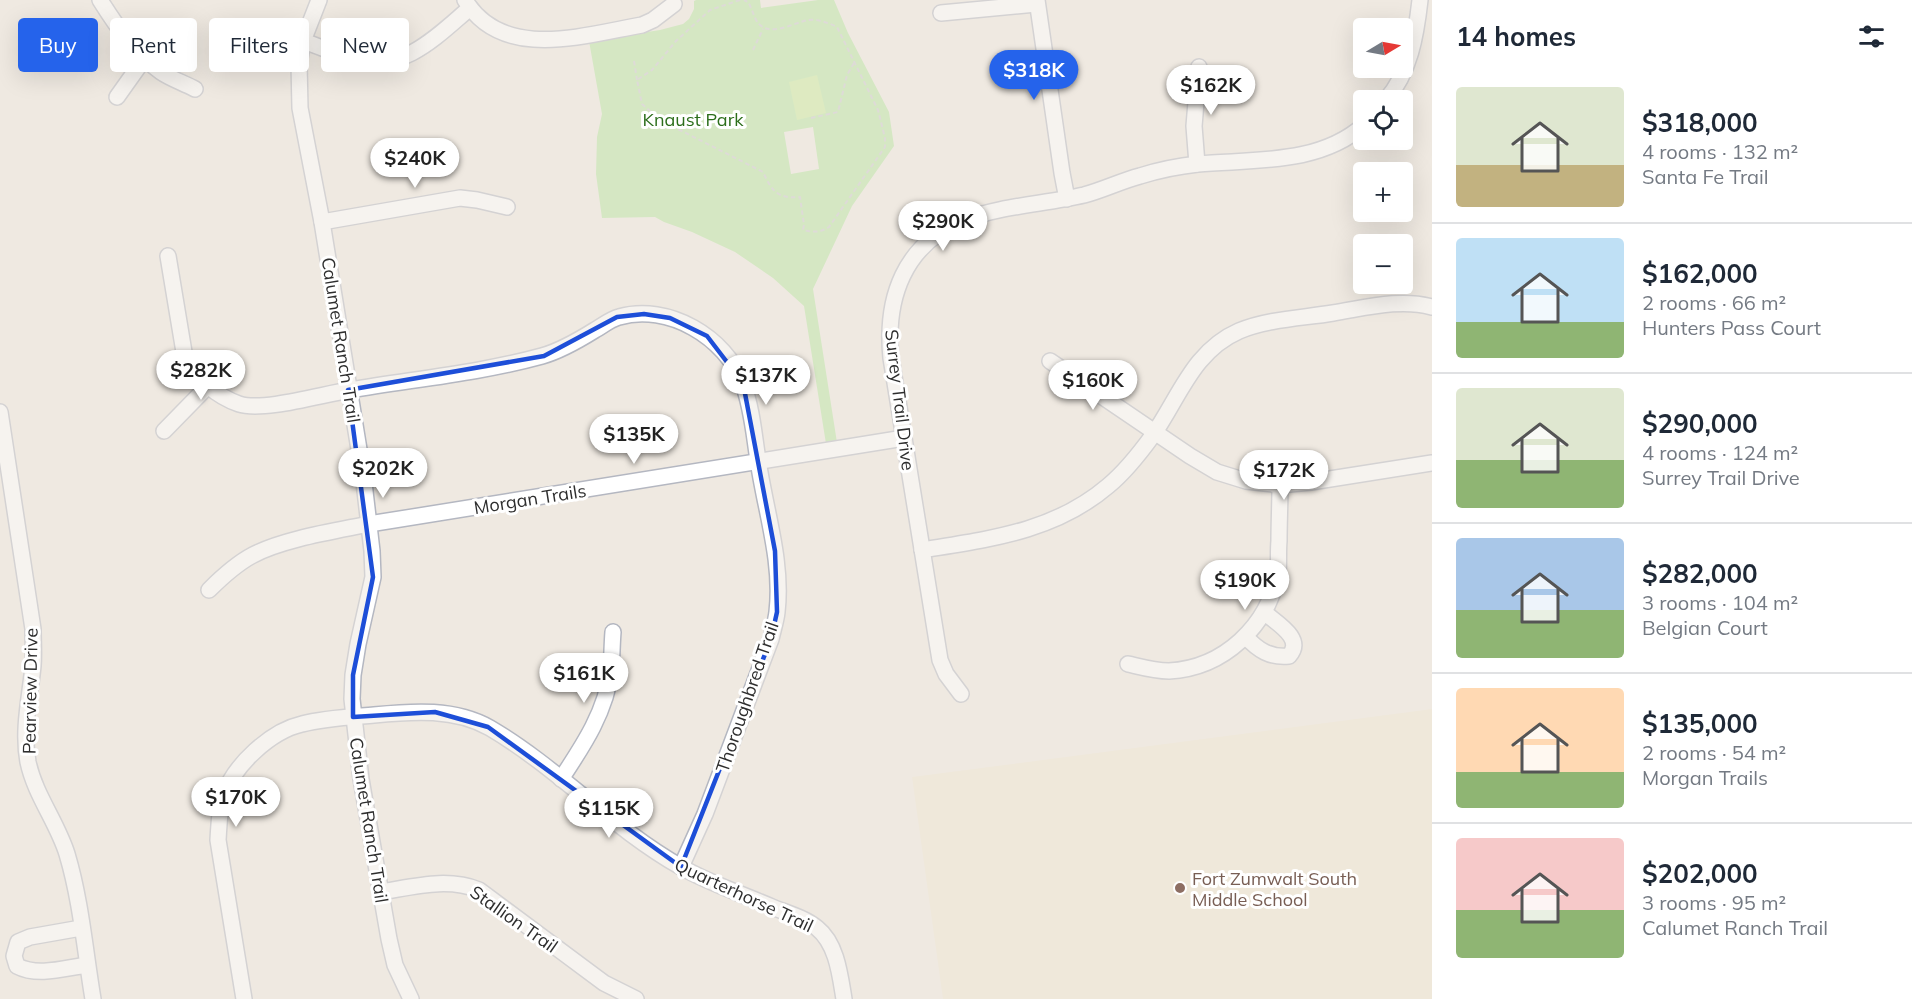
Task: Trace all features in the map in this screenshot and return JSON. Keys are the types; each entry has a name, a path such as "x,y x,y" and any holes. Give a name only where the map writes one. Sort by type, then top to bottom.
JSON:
{"street":[{"path":"100,0 111,18"},
{"name":"Calumet Ranch Trail","path":"309,26 319,0"},
{"path":"1393,90 1403,74 1414,45 1420,0"},
{"path":"941,13 1036,2 1067,199"},
{"path":"309,43 358,61 377,62 394,60 423,47 468,4 484,21 501,32 539,41 642,25 653,20 674,4"},
{"path":"1197,164 1194,126 1199,67"},
{"path":"117,97 135,72"},
{"path":"162,72 195,89"},
{"name":"Calumet Ranch Trail","path":"299,72 300,108 322,222 369,524 373,577 352,675 353,717 380,892 395,965 411,999"},
{"name":"Surrey Trail Drive","path":"961,694 946,674 940,660 889,335 891,310 897,286 910,262 925,245 945,229 964,220 1089,194 1165,169 1302,155 1342,141 1353,133"},
{"path":"322,222 460,198 507,207"},
{"name":"Thoroughbred Trail","path":"168,256 185,358 191,369 208,386 240,404 268,405 486,369 544,356 593,332 617,317 644,314 670,318 697,329 720,348 743,383 751,414 775,550 777,612 771,639 705,814 681,867"},
{"path":"922,550 1022,532 1081,506 1109,486 1130,464 1154,434 1184,382 1199,363 1218,345 1238,332 1264,324 1386,304 1412,303 1432,307"},
{"path":"1050,361 1154,434 1217,472 1246,481 1280,485 1432,463"},
{"path":"164,431 208,386"},
{"name":"Pearview Drive","path":"0,412 5,486 33,629 33,664 26,734 28,761 35,787 55,824 74,882 93,999"},
{"name":"Morgan Trails","path":"209,590 228,572 254,555 313,536 369,524 904,438"},
{"path":"1128,664 1166,671 1186,669 1209,662 1246,637 1264,612 1273,594 1278,571 1280,485"},
{"path":"1246,637 1256,647 1275,657 1288,656 1294,650 1295,641 1291,635 1264,612"},
{"path":"561,779 581,750 602,706 611,671 613,632"},
{"name":"Quarterhorse Trail","path":"244,999 218,840 219,817 224,795 241,765 284,730 301,724 395,712 435,712 461,717 488,727 561,779 615,823 681,867 799,918 818,929 831,946 839,970 844,999"},
{"name":"Stallion Trail","path":"380,892 430,884 456,883 479,890 604,983 636,999"},
{"path":"81,928 30,937 18,942 14,956 17,966 27,971 38,972 87,965"}],"path":[{"path":"634,61 637,80 642,104 660,120 763,172 771,188 782,197 800,197 803,230 823,232 829,227 885,147 878,110 837,27 830,23 811,19 772,30 764,28 756,19 748,2 742,0 710,10 676,41 652,70 637,80"},
{"path":"753,50 764,28"},
{"path":"811,118 838,112 847,75 854,63"}],"highlighted area":[{"path":"644,314 670,318 707,336 743,383 775,551 777,612 771,639 681,867 488,727 435,712 353,717 353,675 373,577 348,390 544,356 617,317"}],"shaded area":[{"name":"Fort Zumwalt South Middle School","path":"1432,709 1432,999 943,999 912,777"}],"green space":[{"name":"Knaust Park","path":"760,0 761,8 834,0 848,33 889,112 894,146 852,206 813,289 838,449 827,450 804,306 773,278 735,252 692,232 655,217 602,218 596,174 597,137 602,114 589,41 660,30 683,24 689,19 694,9 694,1","holes":["813,127 819,169 791,174 784,132"]},
{"path":"817,75 826,113 797,120 789,82"}],"place":[{"name":"Fort Zumwalt South Middle School","path":"1180,888"}]}
